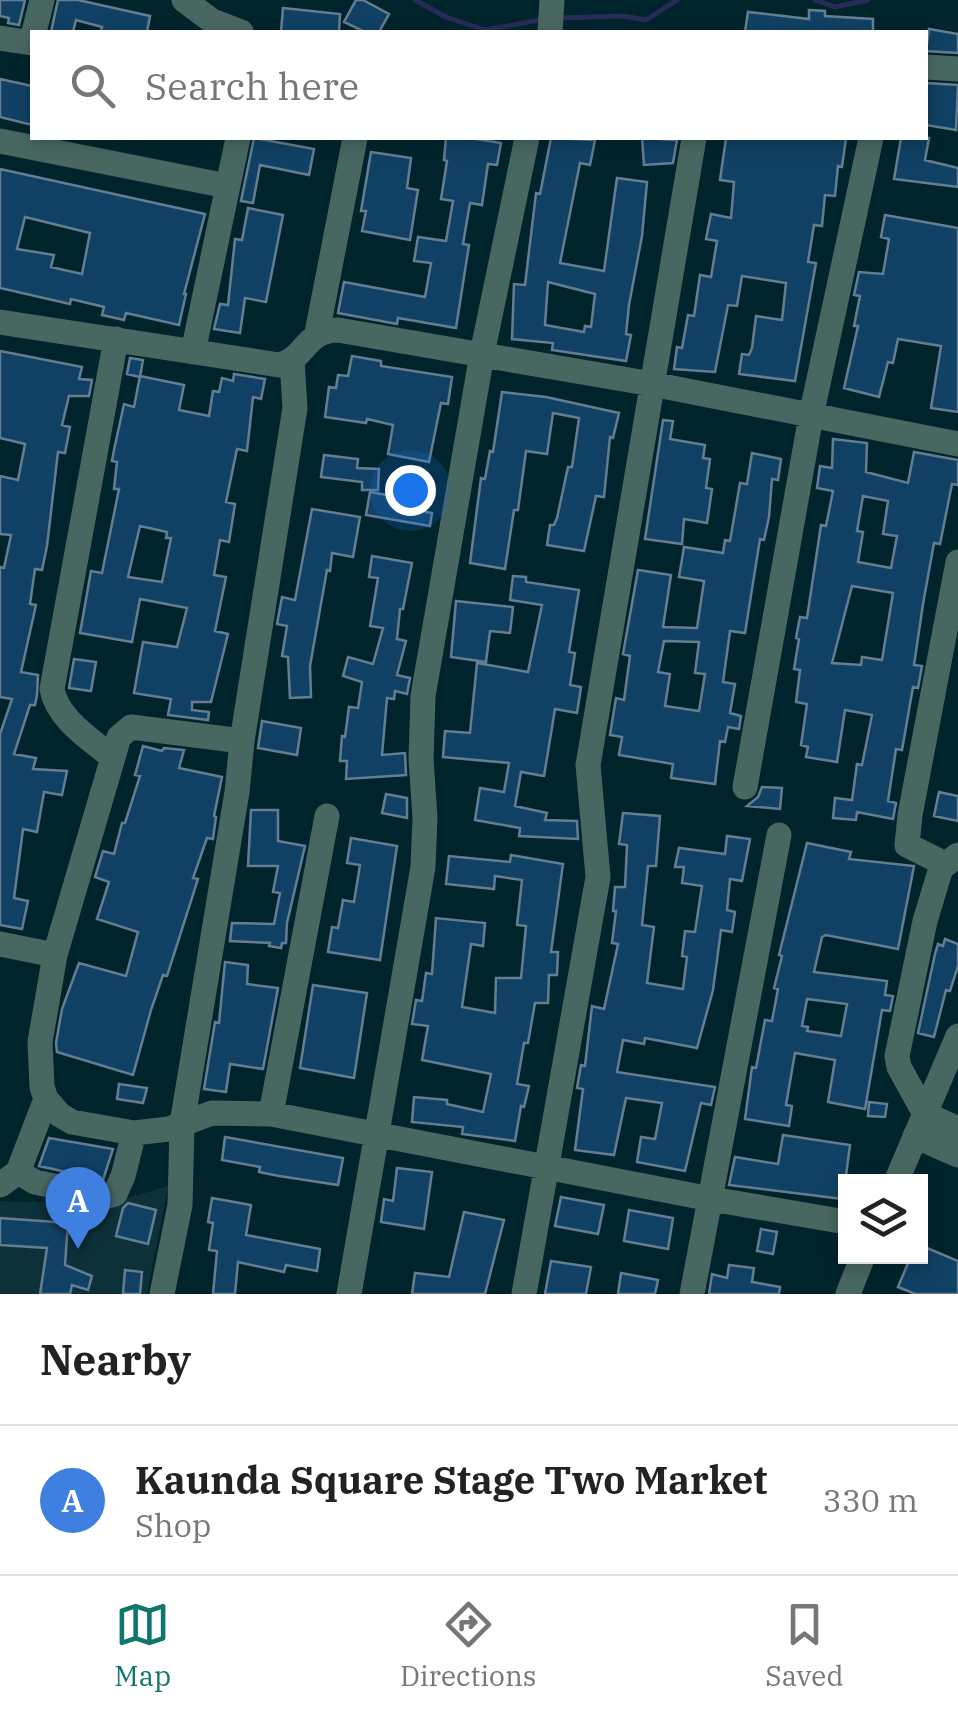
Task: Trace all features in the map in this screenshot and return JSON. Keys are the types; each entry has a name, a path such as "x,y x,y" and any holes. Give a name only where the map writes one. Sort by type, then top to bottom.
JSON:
{"street":[{"path":"35,30 42,0"},
{"path":"184,0 212,21 236,30"},
{"path":"550,30 552,0"},
{"path":"0,38 30,39"},
{"path":"928,67 958,68"},
{"path":"192,352 238,140"},
{"path":"0,322 269,364 292,361 318,333 354,140"},
{"path":"349,1294 423,867 423,696 482,354 527,140"},
{"path":"524,1294 598,877 588,765 694,140"},
{"path":"745,786 810,416 871,140"},
{"path":"0,141 227,186"},
{"path":"318,333 338,330 482,354 958,444"},
{"path":"113,758 65,716 52,689 116,340"},
{"path":"162,1294 180,1205 182,1124 237,792 294,408 292,361"},
{"path":"958,562 910,816 908,845 952,859 925,921 897,1056 920,1125 958,1155"},
{"path":"242,741 131,727 122,732 55,956 40,1042 42,1087 46,1099 60,1115 72,1122 134,1133 169,1130 212,1113 271,1114 838,1221"},
{"path":"271,1114 327,816"},
{"path":"692,1294 779,835"},
{"path":"0,944 55,956"},
{"path":"899,1174 958,1036"},
{"path":"46,1099 9,1178 105,1197 115,1194 134,1133"},
{"path":"920,1125 958,1129"},
{"path":"848,1294 861,1264"}],"shaded area":[{"path":"168,1186 147,1294 0,1294 0,1201 108,1204"}],"building":[{"path":"0,0 25,0 19,25 0,16"},
{"path":"58,0 78,0 150,16 147,30 101,30 102,27 76,20 74,30 51,30"},
{"path":"356,0 389,14 380,30 361,30 344,22"},
{"path":"283,8 340,14 339,30 281,30"},
{"path":"809,10 825,11 825,16 873,19 873,30 745,30 748,12 809,19"},
{"path":"929,29 958,34 958,53 928,51"},
{"path":"0,79 30,86 30,124 0,117"},
{"path":"928,83 958,85 956,130 928,125"},
{"path":"929,138 925,160 958,168 958,187 894,179 901,140"},
{"path":"254,140 314,149 309,175 260,165 253,203 241,201"},
{"path":"446,140 501,143 497,165 488,164 482,205 470,203 463,244 469,245 456,328 398,318 397,324 338,313 344,282 425,297 431,263 414,261 418,237 446,241 453,201 441,199 447,161"},
{"path":"551,140 595,140 590,165 580,163 560,263 604,271 617,178 647,182 629,305 626,334 631,335 626,361 552,350 553,343 512,339 514,284 525,285 536,193 540,194","holes":["548,282 595,294 591,327 585,326 584,332 545,325"]},
{"path":"642,140 677,140 673,163 644,165"},
{"path":"726,140 846,140 835,196 825,195 822,226 814,225 808,262 816,263 795,381 739,374 742,354 749,355 752,348 756,316 782,320 786,283 742,276 737,306 728,305 715,372 674,369 688,315 694,316 700,275 711,277 717,241 706,239 711,214 731,218 734,182 720,180"},
{"path":"371,152 411,158 407,188 418,190 410,240 362,231 366,211 361,211"},
{"path":"0,169 205,214 179,325 126,313 124,320 102,315 104,307 71,299 70,304 0,288","holes":["25,217 90,233 82,274 51,267 54,255 17,249"]},
{"path":"248,208 283,215 266,302 245,298 240,333 214,329 220,304 228,305 235,239 242,240"},
{"path":"885,215 958,228 958,412 931,408 941,346 898,339 879,397 844,388 858,326 854,326 860,296 854,295 859,272 883,274 889,239 881,237"},
{"path":"0,351 82,367 79,379 92,380 89,396 69,396 62,425 70,427 65,453 58,452 47,546 42,570 35,569 30,604 36,605 21,672 38,675 37,695 14,754 36,758 33,769 67,771 62,795 44,792 37,832 23,829 14,898 28,901 22,929 0,925 0,734 12,699 0,697 0,567 4,568 11,535 0,534 0,476 18,480 25,444 0,438"},
{"path":"352,356 381,361 381,366 452,377 448,404 441,403 429,462 388,454 393,425 325,417 329,387 336,388 338,375 348,376"},
{"path":"130,358 143,360 140,377 127,374"},
{"path":"234,374 265,379 261,399 253,397 247,451 237,449 226,502 235,504 229,542 220,540 214,575 226,577 215,631 228,634 211,702 192,702 192,710 209,712 208,720 168,715 171,699 134,693 143,642 177,647 187,608 140,599 132,642 80,633 91,571 102,573 119,489 114,489 114,450 124,404 134,407 140,376 184,385 179,410 209,416 213,391 219,392 222,378 233,381","holes":["140,526 167,532 166,538 171,538 162,582 128,577"]},
{"path":"502,392 619,413 613,438 610,437 604,497 596,496 584,551 547,545 568,467 572,467 579,418 553,413 547,454 526,451 505,569 470,563 481,478 485,479 490,451 493,452"},
{"path":"663,420 673,421 670,439 705,445 703,458 710,459 706,488 712,489 707,523 684,519 682,544 645,539"},
{"path":"833,439 867,443 866,472 908,483 914,452 958,460 958,485 952,484 940,544 934,543 923,604 914,665 922,666 918,688 913,687 902,750 896,749 888,801 896,803 893,819 857,812 856,820 833,818 835,798 852,800 857,764 862,765 872,715 845,710 837,762 806,757 808,747 801,745 807,704 796,702 800,670 794,669 799,639 796,638 800,617 807,618 821,525 826,526 833,491 817,488 820,466 832,468","holes":["863,496 888,501 883,534 897,536 891,568 858,562 863,532 857,531","852,586 893,593 882,660 862,657 861,665 832,663"]},
{"path":"752,453 781,459 778,480 772,479 769,517 764,540 760,539 745,633 730,631 723,682 735,684 730,713 741,716 739,729 728,727 725,742 720,741 715,784 671,778 673,764 619,755 622,737 610,735 616,698 624,700 630,656 623,654 638,570 671,575 663,627 697,628 704,581 679,577 684,547 723,553 725,540 730,541 740,483 747,484","holes":["664,641 699,642 695,673 705,674 699,711 665,706 670,674 658,672"]},
{"path":"324,455 358,459 357,468 379,469 378,490 362,490 362,482 321,477"},
{"path":"370,492 427,502 426,512 432,513 430,526 366,515"},
{"path":"312,509 360,517 353,557 332,553 330,571 327,570 310,666 311,697 290,698 288,657 282,656 287,626 277,624 282,597 295,600"},
{"path":"372,556 412,563 397,639 406,641 397,675 410,678 407,694 395,691 394,699 387,698 382,755 405,753 406,775 346,779 347,761 340,761 342,736 345,737 349,707 358,708 362,682 343,676 348,657 373,664 383,628 370,626 378,578 369,577"},
{"path":"513,576 526,577 526,582 579,590 569,652 575,653 570,685 581,687 577,713 555,709 544,776 521,772 515,806 547,813 545,820 577,821 578,839 519,836 520,828 475,820 480,788 504,792 509,763 443,757 445,731 470,733 477,663 528,672 542,605 510,600"},
{"path":"456,601 513,607 510,633 490,631 486,662 451,657"},
{"path":"74,659 96,662 91,691 69,688"},
{"path":"262,721 301,728 297,755 258,748"},
{"path":"143,746 162,751 184,750 179,768 222,777 213,839 207,838 193,878 198,879 167,976 163,975 151,1010 133,1075 57,1052 56,1043 62,1009 79,963 126,976 138,932 97,919 109,882 95,877 103,851 114,854 140,776 135,775"},
{"path":"762,787 782,788 780,809 747,806 758,797"},
{"path":"939,792 958,796 958,821 934,816"},
{"path":"386,794 407,798 407,818 382,813"},
{"path":"251,810 278,810 278,841 305,846 286,943 281,948 269,946 270,943 230,941 232,923 274,924 280,893 273,892 278,866 248,866"},
{"path":"623,813 660,816 656,866 648,866 642,925 654,927 647,983 683,989 685,931 695,932 702,886 682,883 684,867 675,867 679,848 725,854 727,836 750,839 742,881 730,879 727,910 735,912 732,932 721,930 713,990 697,1048 645,1038 644,1044 623,1040 617,1072 715,1087 711,1105 701,1103 685,1171 637,1162 641,1137 655,1139 662,1103 626,1098 614,1155 575,1150 583,1089 577,1088 581,1065 585,1066 592,1006 604,1009 618,944 612,943 613,911 615,887 625,887 627,845 619,844"},
{"path":"351,838 397,846 380,960 328,952 332,927 338,928 343,900 354,902 360,865 347,863"},
{"path":"807,843 851,852 849,859 914,866 898,949 826,935 822,937 814,972 887,981 885,995 893,996 890,1011 882,1010 865,1109 828,1102 835,1060 795,1053 786,1105 792,1106 789,1126 745,1119 752,1067 756,1068 765,1020 772,1021 778,989 774,988 782,956 779,955","holes":["807,999 847,1004 841,1036 807,1031 808,1027 802,1026"]},
{"path":"511,855 563,864 551,952 558,952 557,975 549,975 548,1003 535,1003 528,1043 524,1043 517,1084 529,1086 515,1141 462,1134 463,1127 412,1122 414,1097 447,1100 447,1104 483,1112 491,1074 422,1060 428,1026 412,1024 416,1000 422,1001 426,973 432,974 436,918 485,923 483,946 471,944 462,1007 495,1013 496,978 521,978 526,926 517,925 522,880 495,876 494,889 446,884 449,856 510,862"},
{"path":"945,939 958,944 958,966 950,991 946,990 934,1037 918,1033 935,954 938,944 943,946"},
{"path":"225,962 248,965 247,984 278,988 263,1069 230,1064 226,1092 204,1089 215,1022 219,1023"},
{"path":"313,985 367,993 354,1078 300,1068"},
{"path":"119,1084 147,1088 143,1103 117,1099"},
{"path":"869,1102 887,1104 885,1117 868,1116"},
{"path":"783,1135 850,1145 846,1174 838,1174 838,1198 729,1185 735,1157 778,1164"},
{"path":"225,1137 343,1158 338,1185 259,1172 260,1167 222,1160"},
{"path":"49,1138 113,1149 103,1180 39,1166"},
{"path":"397,1168 432,1172 424,1229 381,1222 384,1199 393,1201"},
{"path":"561,1197 604,1205 598,1234 555,1226"},
{"path":"212,1198 251,1205 246,1235 320,1249 317,1271 286,1265 284,1272 238,1262 235,1294 213,1294 217,1251 209,1250"},
{"path":"128,1203 156,1210 148,1244 116,1236"},
{"path":"629,1210 673,1218 668,1249 624,1241"},
{"path":"464,1212 504,1220 485,1294 412,1294 415,1273 449,1277"},
{"path":"0,1218 68,1223 65,1265 92,1276 88,1290 72,1285 70,1294 40,1294 47,1248 0,1245"},
{"path":"761,1229 777,1232 773,1254 757,1251"},
{"path":"928,1248 958,1261 958,1294 915,1294 898,1287 908,1264 928,1264"},
{"path":"551,1261 591,1267 586,1294 545,1294"},
{"path":"729,1265 754,1268 752,1282 780,1287 779,1294 709,1294 712,1274 727,1278"},
{"path":"125,1270 142,1272 140,1294 123,1294"},
{"path":"621,1273 658,1280 655,1294 618,1294"}],"waterway":[{"path":"415,0 446,17 485,30 545,19"},
{"path":"561,18 622,16 646,20 677,0"},
{"path":"815,0 835,7 868,0"}],"place":[{"name":"Kaunda Square Stage Two Market","path":"78,1249"}]}
